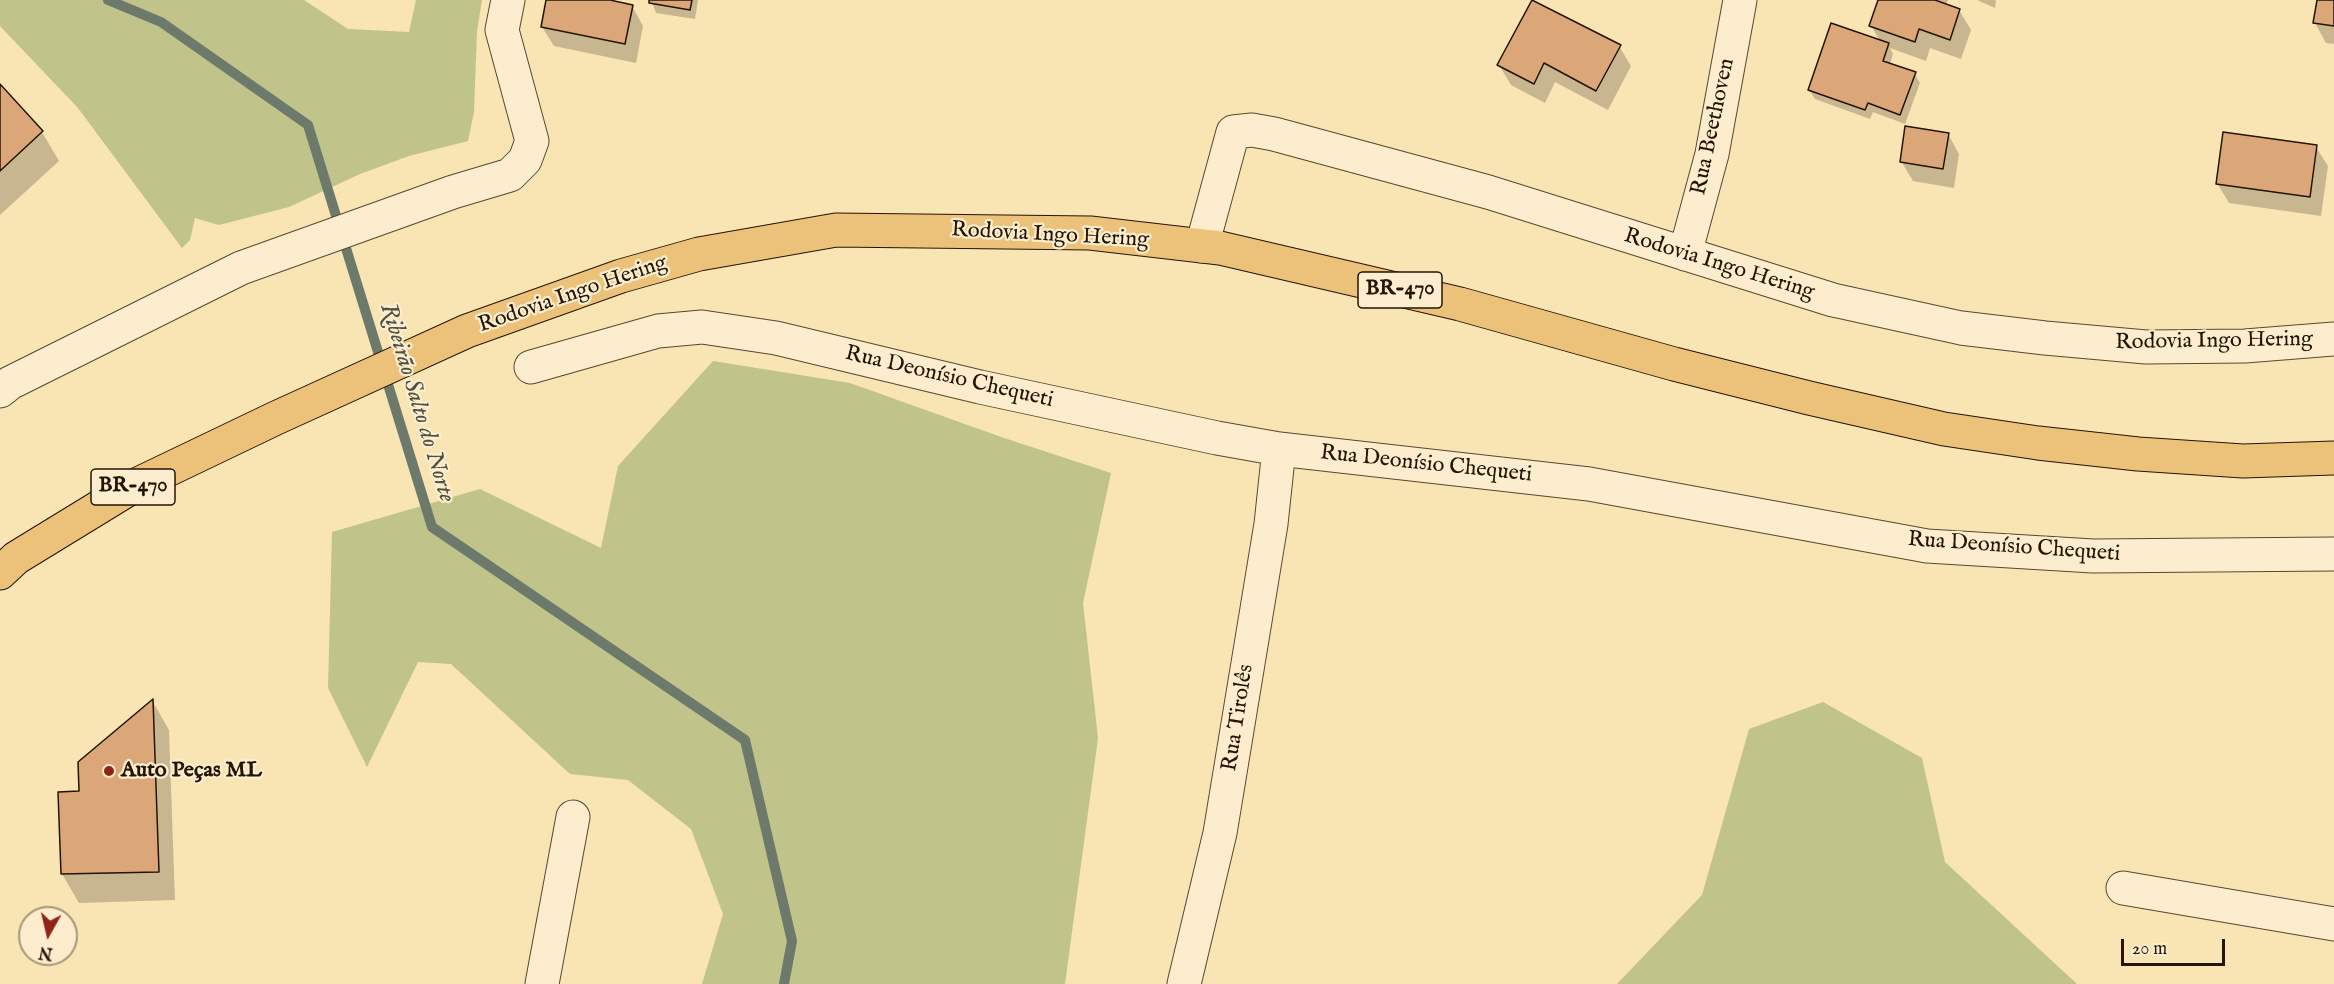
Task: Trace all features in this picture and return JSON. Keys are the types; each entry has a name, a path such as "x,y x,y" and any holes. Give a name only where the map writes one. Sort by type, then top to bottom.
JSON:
{"highway":[{"name":"Rodovia Ingo Hering","path":"0,573 16,558 132,487 467,331 621,276 699,254 836,230 1090,233 1220,248 1460,304 1697,370 1944,429 2038,443 2138,454 2243,461 2334,458"}],"street":[{"path":"0,391 10,383 241,268 453,192 510,175 525,160 532,141 502,30 508,0"},
{"name":"Rua Beethoven","path":"1685,254 1712,154 1740,0"},
{"name":"Rodovia Ingo Hering","path":"1202,246 1233,132 1252,130 1275,134 1488,192 1833,300 1961,328 2146,347 2245,346 2334,339"},
{"name":"Rua Deonísio Chequeti","path":"531,367 658,331 702,327 776,338 980,387 1217,438 1279,449 1589,484 1927,546 2093,556 2334,554"},
{"name":"Rua Tirolês","path":"1184,984 1220,833 1270,524 1279,449"},
{"path":"542,984 573,818"},
{"path":"2123,888 2334,924"}],"green space":[{"path":"0,0 304,0 348,29 409,32 416,0 482,0 477,31 474,112 468,141 409,156 360,174 289,207 219,225 195,218 190,240 182,248 78,108 0,26"},
{"path":"713,361 850,383 1111,473 1083,603 1098,738 1065,984 702,984 723,914 691,829 628,780 570,774 451,664 418,662 367,767 328,688 332,532 480,489 601,548 618,466"},
{"path":"1823,702 1922,758 1945,862 2077,984 1617,984 1702,895 1749,729"}],"building":[{"path":"546,0 610,0 633,5 625,44 541,27"},
{"path":"649,0 692,0 690,10 649,3"},
{"path":"1532,0 1621,45 1596,91 1544,63 1534,84 1497,65"},
{"path":"1878,0 1935,0 1960,9 1950,40 1919,29 1915,42 1869,26"},
{"path":"2317,0 2334,0 2334,26 2313,23"},
{"path":"1831,23 1889,43 1883,61 1916,72 1900,115 1868,103 1865,110 1808,90"},
{"path":"0,84 43,131 0,171"},
{"path":"1905,126 1949,133 1943,169 1900,162"},
{"path":"2223,132 2317,145 2310,197 2216,184"},
{"path":"153,699 159,872 61,874 58,792 79,791 78,762"}],"waterway":[{"name":"Ribeirão Salto do Norte","path":"108,0 161,22 308,125 432,527 745,740 792,941 784,984"}],"place":[{"name":"Auto Peças ML","path":"109,771"}]}
